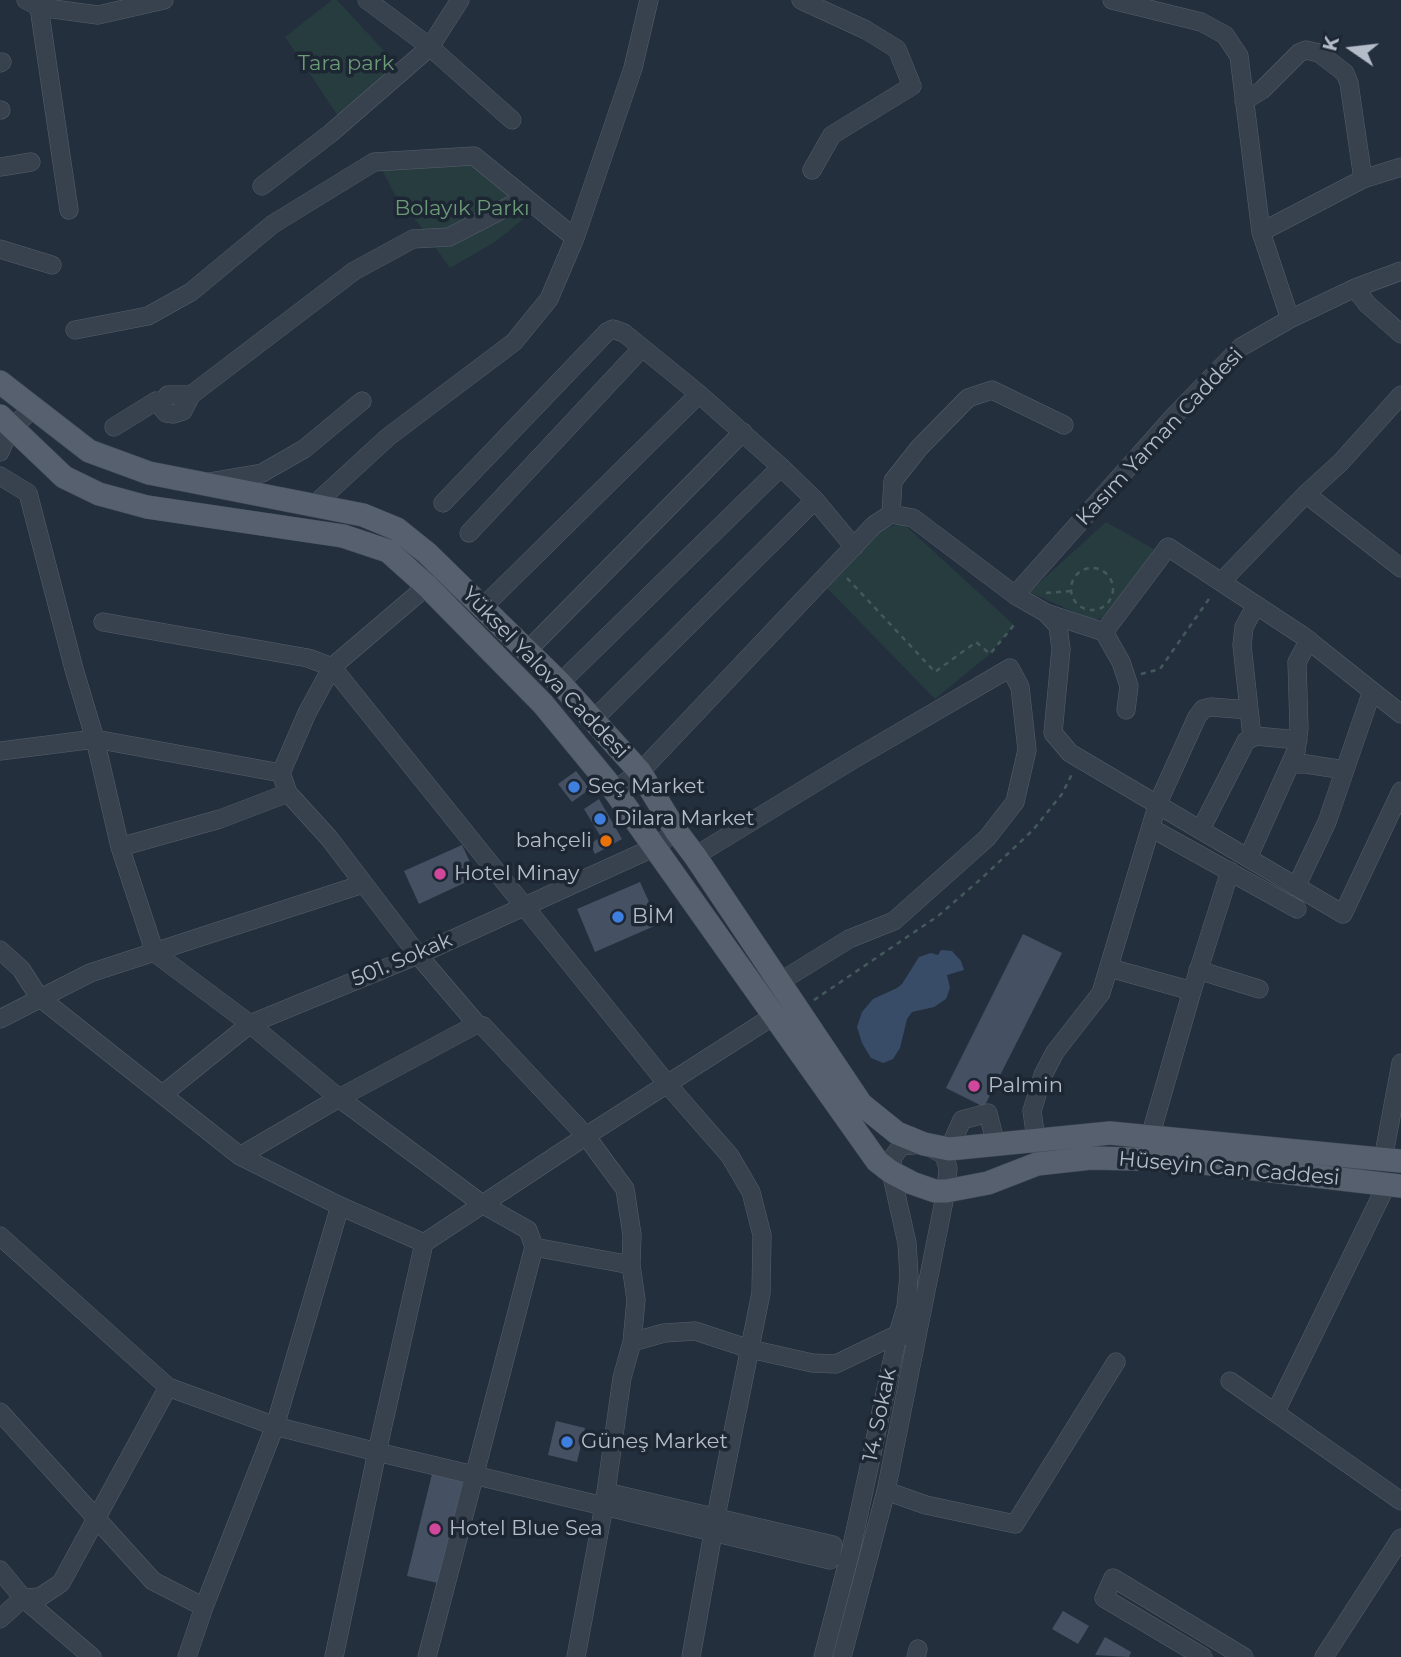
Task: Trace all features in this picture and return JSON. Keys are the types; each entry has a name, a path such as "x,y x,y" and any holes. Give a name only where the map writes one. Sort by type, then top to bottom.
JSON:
{"main road":[{"name":"Yüksel Yalova Caddesi","path":"11,395 89,451 149,473 363,515 397,528 427,553 560,683 640,772 676,831 778,983 787,1013 877,1161 912,1183 941,1191"},
{"name":"Yüksel Yalova Caddesi","path":"6,421 64,477 99,494 147,507 343,536 388,551 427,586 543,704 861,1104 897,1133 924,1144 949,1149"},
{"name":"Hüseyin Can Caddesi","path":"949,1149 1110,1133 1392,1160"},
{"name":"Hüseyin Can Caddesi","path":"941,1191 988,1183 1037,1164 1091,1158 1178,1160 1394,1185"}],"street":[{"path":"69,210 36,2 98,15 164,0"},
{"path":"367,0 430,47 512,120"},
{"path":"262,186 331,133 430,47 460,0"},
{"path":"314,505 388,438 514,342 549,299 575,238 633,68 649,0"},
{"path":"801,0 866,30 897,49 912,86 832,135 812,170"},
{"path":"1112,0 1200,23 1224,34 1239,56 1261,232 1290,319"},
{"path":"1244,101 1262,90 1299,53 1306,50 1319,52 1345,73 1349,83 1363,179"},
{"path":"75,330 148,316 191,292 273,224 374,162 474,156 575,238"},
{"path":"0,167 31,162"},
{"path":"1261,232 1363,179 1401,167"},
{"path":"114,427 156,401 162,402 164,397 171,394 191,395 355,271 413,239 449,237 525,198"},
{"path":"0,249 52,265"},
{"name":"Kasım Yaman Caddesi","path":"1015,595 1174,416 1241,347 1290,319 1355,288 1401,271"},
{"path":"1355,288 1367,304 1401,334"},
{"path":"443,503 607,332 613,329 624,333 743,432 815,500 854,547"},
{"path":"469,533 642,348"},
{"path":"891,514 893,481 919,447 968,398 992,390 1064,425"},
{"path":"482,607 699,394"},
{"path":"0,452 6,421 25,416 11,395"},
{"path":"1221,582 1341,461 1401,395"},
{"path":"199,484 262,473 304,449 362,401"},
{"path":"527,650 743,432"},
{"path":"560,683 781,467"},
{"path":"0,476 28,493 95,739 120,847 155,953 250,1024 339,1098 482,1204 528,1230 534,1247 427,1657"},
{"path":"1306,495 1401,568"},
{"path":"593,720 815,500"},
{"path":"614,790 640,772 874,525 891,514 912,518 1015,595 1046,613 1104,632 1129,687 1126,710"},
{"path":"1104,632 1168,547 1308,640 1401,714"},
{"path":"427,586 332,667 307,713 281,773 288,793 329,838 418,955 477,1024 483,1026 586,1136 625,1189 632,1235 631,1265 636,1300 632,1342 622,1378 605,1499 576,1657"},
{"path":"1252,737 1242,645 1244,627 1256,605"},
{"path":"1046,613 1058,626 1061,649 1054,733 1070,753 1343,914 1401,791"},
{"path":"103,622 308,658 332,667 668,1085 730,1156 751,1192 762,1234 761,1293 691,1657"},
{"path":"1248,858 1291,764 1298,740 1297,662 1308,640"},
{"path":"695,856 1010,668 1020,687 1027,750 1015,802 986,838 894,921 849,939 778,983"},
{"path":"1296,887 1327,822 1372,691"},
{"path":"1036,1139 1032,1111 1043,1074 1055,1052 1101,993 1158,803 1199,713 1211,707 1249,710"},
{"path":"1201,829 1243,743 1252,737 1298,740"},
{"path":"0,751 95,739 281,773"},
{"path":"1291,764 1345,770"},
{"path":"120,847 220,819 288,793"},
{"path":"1151,828 1297,909"},
{"name":"501. Sokak","path":"163,1094 250,1024 418,955 655,847 676,831"},
{"path":"1150,1137 1198,970 1230,871"},
{"path":"0,1019 90,974 363,884"},
{"path":"0,950 21,969 39,998 240,1156 340,1206 424,1243"},
{"path":"1110,968 1192,991"},
{"path":"1198,970 1259,989"},
{"path":"334,1657 424,1243 586,1136 787,1013"},
{"path":"240,1156 339,1098 477,1024"},
{"path":"1392,1160 1401,1063"},
{"path":"949,1149 962,1120 988,1113 996,1145"},
{"path":"891,1172 893,1157 901,1146 924,1144 944,1155 948,1168 941,1191"},
{"name":"14. Sokak","path":"823,1657 851,1549 906,1307 908,1243 891,1172"},
{"path":"940,1228 956,1201 988,1183"},
{"path":"1276,1411 1394,1185"},
{"name":"14. Sokak","path":"842,1657 886,1491 940,1228 941,1191"},
{"path":"187,1657 275,1426 340,1206"},
{"path":"0,1236 168,1387 275,1426 474,1477 605,1499 715,1524 833,1545 830,1560 715,1524"},
{"path":"534,1247 631,1265"},
{"path":"632,1342 664,1333 695,1331 750,1349 812,1363 836,1364 898,1334 918,1338"},
{"path":"886,1491 926,1505 1015,1524 1116,1363"},
{"path":"1230,1381 1401,1501"},
{"path":"0,1619 23,1598 40,1597 61,1583 168,1387"},
{"path":"0,1412 153,1581 204,1607"},
{"path":"1324,1657 1401,1538"},
{"path":"0,1570 23,1598 92,1657"},
{"path":"1203,1657 1104,1598 1113,1578 1244,1657"}],"path":[{"path":"1098,568 1104,571 1114,588 1109,601 1097,609 1083,608 1073,598 1074,578 1084,569 1098,568"},
{"path":"849,581 936,672 976,642 990,654 1014,625"},
{"path":"1124,672 1144,674 1160,669 1221,582"},
{"path":"787,1013 938,916 983,877 1033,830 1062,794 1080,758"}],"green space":[{"name":"Tara park","path":"332,0 337,0 399,67 340,119 285,37"},
{"name":"Bolayık Parkı","path":"474,161 532,212 495,242 450,268 415,219 398,201 381,168"},
{"path":"1106,522 1154,549 1108,617 1092,620 1029,592"},
{"path":"898,524 906,526 1014,625 990,654 935,699 826,587 881,530"}],"water":[{"path":"941,950 952,951 961,961 964,970 947,975 950,988 946,999 934,1007 912,1012 907,1019 900,1048 893,1059 883,1063 871,1058 857,1027 862,1012 873,999 902,984 919,957 931,953 938,955"}],"building":[{"name":"Seç Market","path":"576,771 590,789 572,802 558,784"},
{"name":"Dilara Market","path":"599,799 622,839 595,854 590,844 601,837 584,809"},
{"name":"Hotel Minay","path":"462,845 477,877 419,904 404,871"},
{"path":"640,882 659,924 595,952 577,909"},
{"path":"1023,934 1062,953 984,1107 946,1088"},
{"name":"Güneş Market","path":"556,1421 585,1428 577,1462 548,1455"},
{"name":"Hotel Blue Sea","path":"432,1474 463,1482 438,1583 407,1576"},
{"path":"1063,1611 1089,1626 1078,1644 1052,1629"},
{"path":"1105,1637 1131,1652 1129,1657 1095,1655"}],"place":[{"name":"Seç Market","path":"574,787"},
{"name":"Dilara Market","path":"600,819"},
{"name":"bahçeli","path":"606,841"},
{"name":"Hotel Minay","path":"440,874"},
{"name":"BİM","path":"618,917"},
{"name":"Palmin","path":"974,1086"},
{"name":"Güneş Market","path":"567,1442"},
{"name":"Hotel Blue Sea","path":"435,1529"}]}
